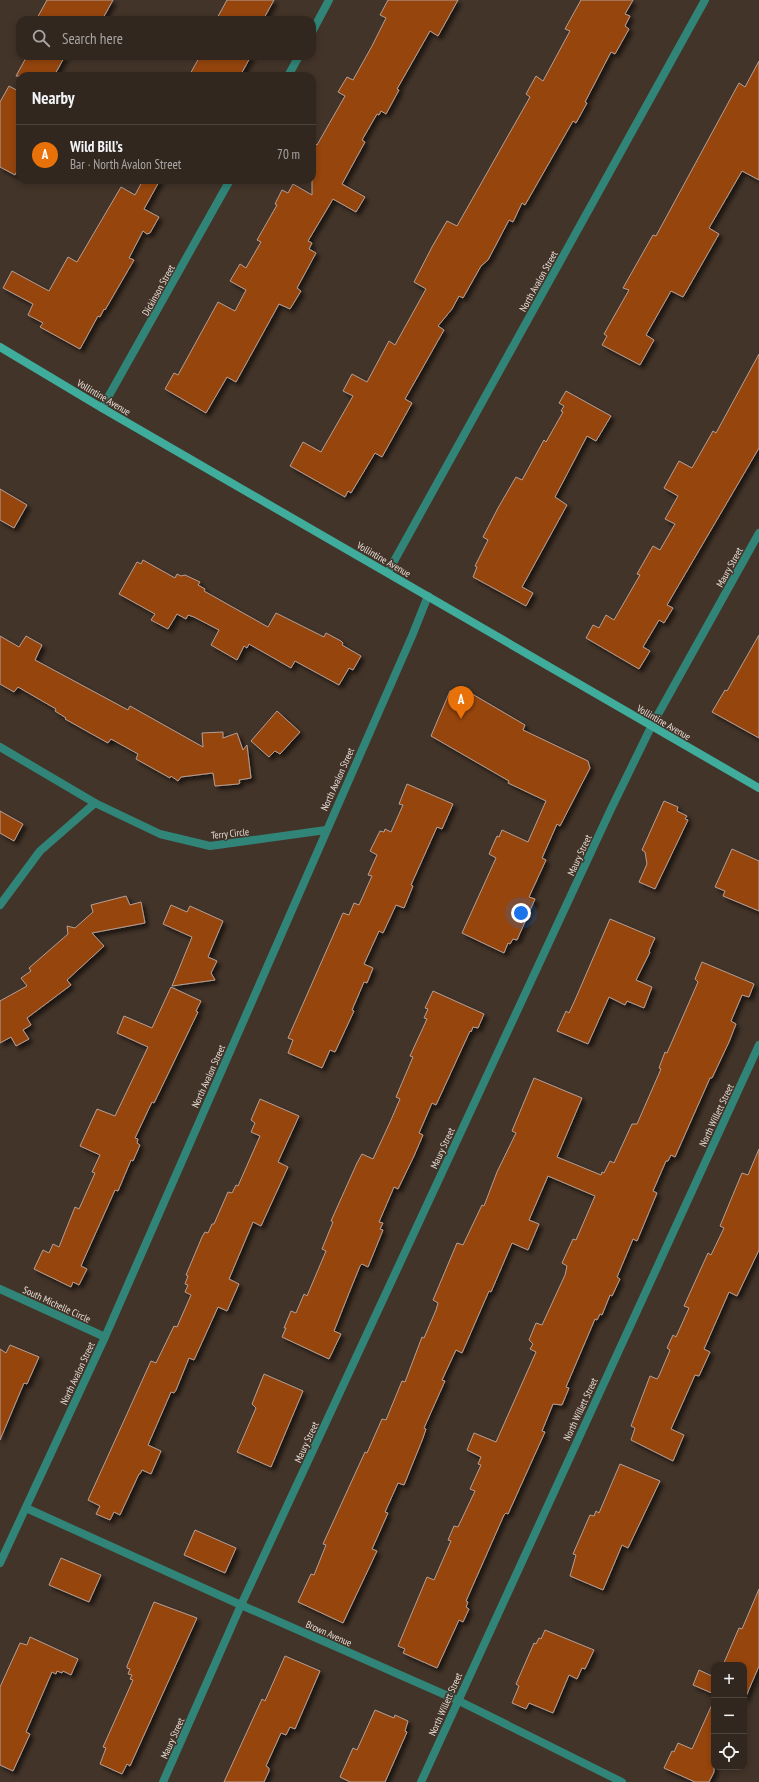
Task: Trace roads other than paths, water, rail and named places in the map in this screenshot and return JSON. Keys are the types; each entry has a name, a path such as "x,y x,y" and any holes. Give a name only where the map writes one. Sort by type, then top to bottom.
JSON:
{"street":[{"path":"316,24 329,0"},
{"name":"North Avalon Street","path":"388,572 705,0"},
{"path":"290,72 297,60"},
{"name":"Dickinson Street","path":"102,408 228,184"},
{"name":"Vollintine Avenue","path":"0,347 102,408 388,572 650,727 759,788"},
{"name":"Maury Street","path":"163,1782 241,1605 650,727 759,533"},
{"name":"North Avalon Street","path":"0,1563 105,1337 428,596"},
{"name":"Terry Circle","path":"0,747 95,803 160,834 210,846 326,830"},
{"path":"0,905 40,851 95,803"},
{"name":"North Willett Street","path":"421,1782 759,1045"},
{"name":"South Michelle Circle","path":"0,1289 105,1337"},
{"name":"Brown Avenue","path":"26,1508 241,1605 458,1700 622,1782"}],"place":[{"name":"Wild Bill’s","path":"461,719"}]}
